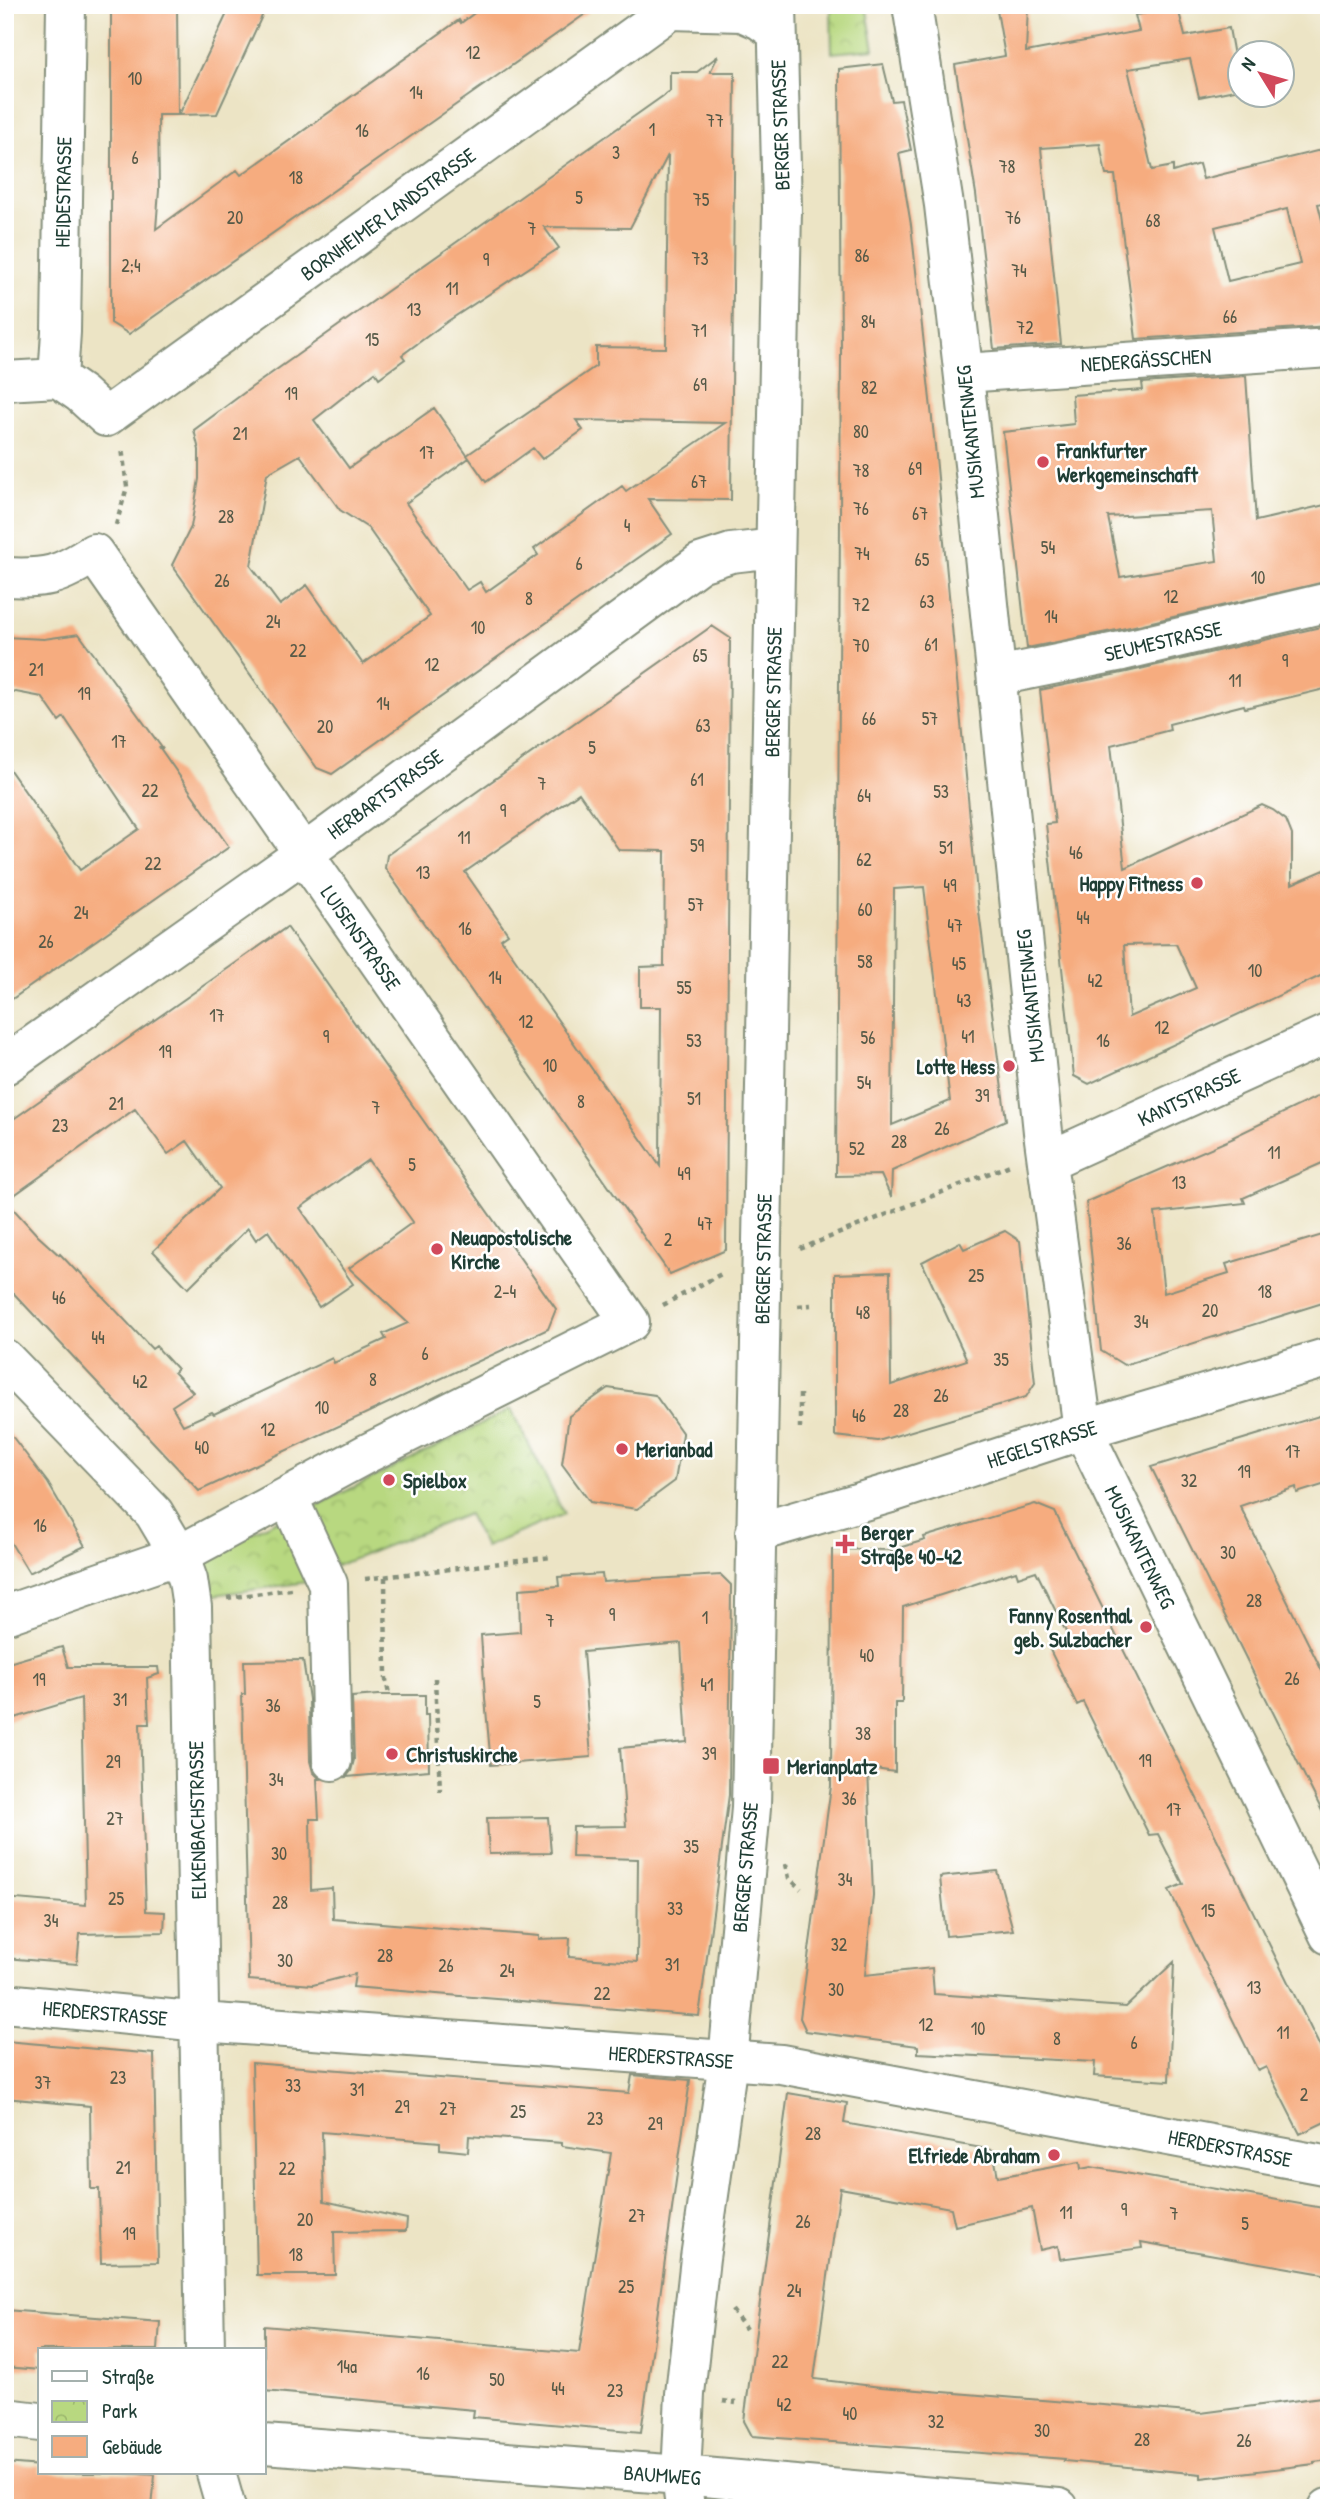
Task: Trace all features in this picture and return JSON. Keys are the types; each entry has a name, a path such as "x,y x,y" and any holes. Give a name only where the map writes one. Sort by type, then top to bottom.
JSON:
{"street":[{"name":"HEIDESTRASSE","path":"58,378 66,5"},
{"name":"MUSIKANTENWEG","path":"912,5 944,205 997,676 1041,1107 1083,1430 1329,1935"},
{"name":"BORNHEIMER LANDSTRASSE","path":"106,417 674,8 741,12 760,20 777,19"},
{"name":"BERGER STRASSE","path":"683,2491 685,2394 728,2061 751,1808 782,209 777,19"},
{"name":"NEDERGÄSSCHEN","path":"964,373 1329,348"},
{"path":"5,381 58,378 106,417"},
{"name":"HERBARTSTRASSE","path":"5,1065 302,855 700,563 731,553 775,548"},
{"path":"5,577 35,579 66,571 94,553"},
{"name":"LUISENSTRASSE","path":"94,553 630,1322"},
{"name":"SEUMESTRASSE","path":"997,676 1122,651 1329,602"},
{"name":"KANTSTRASSE","path":"1048,1161 1329,1033"},
{"path":"5,1615 179,1555 380,1447 630,1322"},
{"name":"HEGELSTRASSE","path":"755,1533 894,1492 1083,1430 1329,1357"},
{"name":"ELKENBACHSTRASSE","path":"5,1359 154,1513 179,1555 187,1580 191,1602 201,2022 205,2348"},
{"path":"288,1497 328,1584 332,1761"},
{"name":"HERDERSTRASSE","path":"5,2003 201,2022 781,2064 1329,2166"},
{"path":"5,2418 38,2422"},
{"name":"BAUMWEG","path":"266,2444 683,2491 1059,2508"},
{"path":"216,2474 226,2508"}],"path":[{"path":"94,553 116,523 127,487 123,450 106,417"},
{"path":"630,1322 763,1252 775,1259 989,1171 1025,1160 1048,1161"},
{"path":"191,1602 552,1558"},
{"path":"385,1577 386,1681 389,1694"},
{"path":"435,1678 440,1791"},
{"path":"784,1856 789,1878 801,1889"},
{"path":"730,2308 746,2329"}],"green space":[{"path":"831,5 866,5 874,49 832,53"},
{"path":"511,1409 564,1514 485,1547 468,1514 336,1566 310,1509"},
{"path":"287,1515 314,1581 208,1596 195,1560"}],"building":[{"path":"111,5 177,5 178,115 158,115 159,190 156,229 237,170 241,175 459,20 461,23 485,5 598,5 129,334 111,323"},
{"path":"231,5 267,5 217,114 179,115"},
{"path":"996,5 1028,5 1026,52 1139,31 1135,15 1178,8 1185,36 1229,28 1231,38 1226,38 1226,92 1199,97 1190,59 1128,69 1152,170 1173,166 1173,172 1199,164 1203,179 1329,148 1329,201 1318,204 1329,248 1329,326 1136,339 1115,175 1106,175 1100,144 1041,148 1061,344 994,349 976,194 955,65 1005,56","holes":["1287,209 1300,264 1228,281 1215,227"]},
{"path":"718,56 710,72 735,72 731,500 648,499 672,534 332,774 317,768 172,565 191,527 199,479 199,450 194,430 670,91 670,72 697,72","holes":["668,155 666,348 596,347 596,366 467,455 486,482 533,448 542,459 583,430 576,420 725,423 626,491 622,486 534,549 538,555 486,592 480,582 467,590 406,503 469,458 434,408 349,468 314,420 375,372 379,378 405,359 402,355 448,321 559,248 544,227 630,228","300,455 340,510 368,528 430,616 363,664 307,585 280,605 251,566 267,474"]},
{"path":"883,64 892,101 901,100 911,150 899,153 911,225 935,446 978,904 1006,1120 892,1171 891,1197 881,1175 836,1176 841,352 839,69","holes":["924,887 950,1101 892,1125 894,889"]},
{"path":"1246,376 1256,521 1329,504 1329,581 1027,648 1003,432 1074,424 1072,395 1143,390 1142,383","holes":["1212,511 1217,561 1120,577 1108,517"]},
{"path":"1329,625 1329,688 1169,724 1170,730 1111,745 1125,868 1262,805 1273,810 1286,820 1292,835 1292,884 1329,868 1329,972 1089,1084 1074,1076 1046,824 1055,823 1040,690","holes":["1176,944 1196,988 1129,1017 1124,945"]},
{"path":"712,626 730,638 726,1250 670,1274 385,868 387,855","holes":["579,793 619,850 665,851 664,966 640,967 640,1007 661,1007 660,1166 501,939 508,934 465,872"]},
{"path":"79,634 162,748 229,847 5,1004 5,763 80,870 139,829 64,717 59,721 42,697 5,690 5,637 44,639"},
{"path":"287,927 556,1309 548,1329 199,1491 5,1284 5,1125","holes":["135,1109 168,1154 187,1141 220,1188 153,1251 188,1288 248,1228 256,1240 268,1231 319,1307 353,1284 300,1208 368,1160 413,1222 349,1268 408,1323 383,1334 386,1339 334,1363 332,1358 214,1414 212,1412 183,1425 172,1406 193,1392 174,1372 177,1369 156,1346 152,1349 78,1270 77,1272 38,1236 6,1201"]},
{"path":"1329,1091 1329,1160 1243,1198 1245,1203 1155,1213 1164,1293 1229,1273 1226,1264 1329,1233 1329,1301 1124,1365 1101,1351 1086,1202 1234,1138"},
{"path":"1005,1231 1020,1241 1035,1383 1026,1397 878,1441 835,1436 835,1274 890,1272 891,1385 967,1360 922,1262 960,1242 964,1249"},
{"name":"Merianbad","path":"608,1388 655,1395 683,1434 675,1481 637,1509 590,1502 562,1464 569,1416"},
{"path":"1329,1413 1329,1483 1297,1493 1296,1487 1240,1506 1329,1685 1329,1825 1151,1467"},
{"path":"5,1427 48,1483 85,1546 29,1573 5,1533"},
{"path":"1035,1504 1055,1512 1329,2065 1329,2120 1300,2134 1266,2067 1258,2071 1169,1890 1183,1884 1158,1834 1149,1835 1083,1702 1077,1705 1050,1650 1070,1640 1036,1571 1018,1577 1016,1571 903,1607 902,1703 895,1703 895,1772 868,1768 873,1895 865,1975 932,1968 934,1994 1126,2007 1174,1962 1169,2081 1094,2076 1095,2062 918,2053 918,2046 806,2031 800,2018 831,1786 832,1549 892,1550 925,1540 924,1537"},
{"path":"602,1574 603,1582 721,1575 731,1585 729,1795 699,2016 353,1987 355,1974 313,1985 249,1980 242,1694 245,1694 244,1661 303,1660 309,1699 310,1761 313,1772 320,1779 317,1779 319,1819 310,1819 311,1890 332,1888 333,1919 539,1936 539,1939 570,1938 569,1957 637,1962 638,1859 572,1857 573,1827 626,1826 620,1748 687,1742 681,1643 583,1652 591,1757 491,1765 481,1635 520,1632 519,1589 559,1586 558,1577"},
{"path":"62,1647 68,1667 158,1667 159,1674 147,1678 149,1724 140,1724 146,1911 165,1912 164,1932 80,1934 77,1964 5,1958 5,1898 86,1905 81,1698 5,1721 5,1664"},
{"name":"Christuskirche","path":"425,1695 429,1770 346,1777 354,1760 352,1697"},
{"path":"548,1817 551,1853 489,1854 487,1818"},
{"path":"997,1871 1013,1930 946,1936 940,1877"},
{"path":"5,2041 154,2054 158,2262 101,2263 99,2189 91,2189 90,2106 5,2098"},
{"path":"252,2063 629,2093 632,2075 690,2080 641,2432 473,2417 474,2410 266,2391 264,2326 579,2353 611,2153 562,2146 562,2143 469,2136 468,2152 440,2149 440,2142 322,2132 324,2201 407,2219 406,2231 334,2232 335,2275 257,2275"},
{"path":"788,2093 847,2103 844,2123 993,2150 998,2177 1080,2162 1081,2169 1091,2167 1329,2209 1329,2275 1141,2242 1142,2248 1060,2259 1058,2246 1040,2250 1032,2208 955,2226 951,2208 840,2188 814,2379 881,2387 1201,2413 1329,2396 1329,2460 1201,2478 1201,2474 1064,2461 1065,2459 752,2436 744,2421"},
{"path":"5,2310 160,2322 158,2348 38,2348 38,2370 5,2367"},
{"path":"5,2463 38,2466 38,2474 155,2475 152,2508 5,2508"}],"place":[{"name":"Frankfurter Werkgemeinschaft","path":"1043,462"},
{"name":"Happy Fitness","path":"1197,883"},
{"name":"Lotte Hess","path":"1009,1066"},
{"name":"Neuapostolische Kirche","path":"437,1249"},
{"name":"Merianbad","path":"622,1449"},
{"name":"Spielbox","path":"389,1480"},
{"name":"Berger Straße 40-42","path":"845,1544"},
{"name":"Fanny Rosenthal geb. Sulzbacher","path":"1146,1627"},
{"name":"Christuskirche","path":"392,1754"},
{"name":"Merianplatz","path":"771,1766"},
{"name":"Elfriede Abraham","path":"1054,2155"}]}
